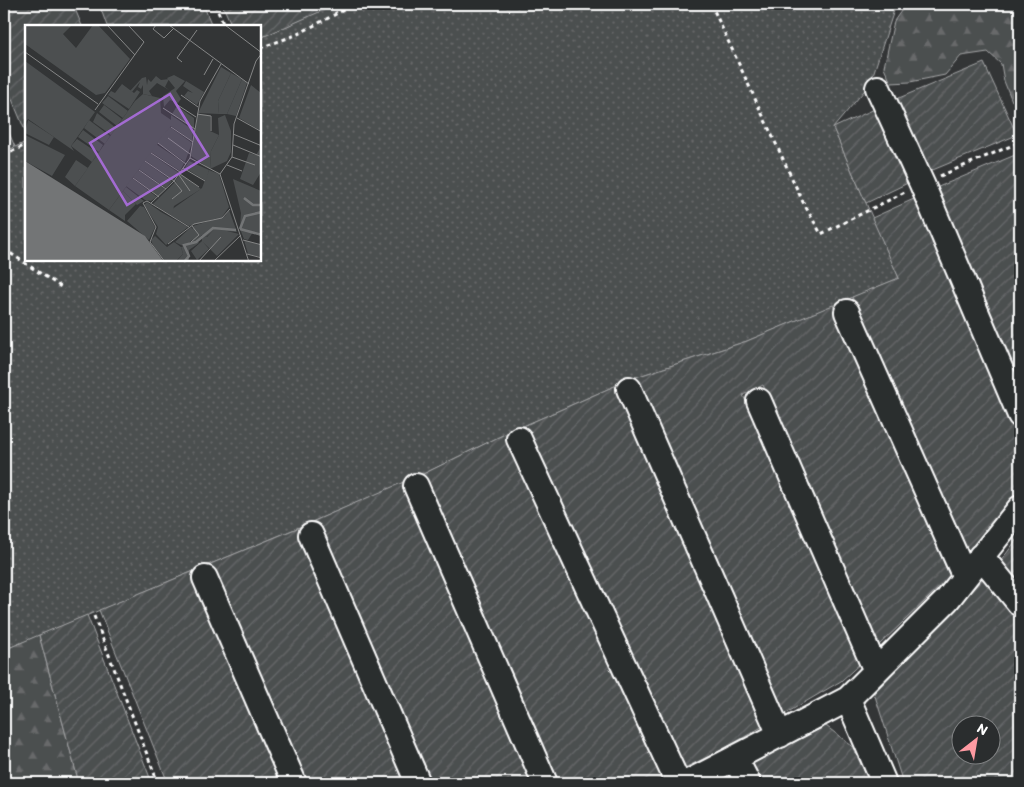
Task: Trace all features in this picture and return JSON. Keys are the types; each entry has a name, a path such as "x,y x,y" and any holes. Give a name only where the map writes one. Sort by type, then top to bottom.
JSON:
{"street":[{"path":"878,88 922,184 1020,414"},
{"path":"846,312 965,576"},
{"path":"629,389 780,735"},
{"path":"759,401 876,671"},
{"path":"518,439 678,783"},
{"path":"416,486 545,783"},
{"path":"687,783 848,699 947,600 1020,508"},
{"path":"311,535 418,783"},
{"path":"981,556 1020,604"},
{"path":"205,578 294,783"},
{"path":"848,699 884,783"},
{"path":"735,758 748,783"}],"path":[{"path":"215,4 224,25"},
{"path":"333,4 336,13"},
{"path":"261,48 296,35 356,4"},
{"path":"711,4 803,202 821,234 922,184 1020,142"},
{"path":"4,155 25,145"},
{"path":"4,249 64,289"},
{"path":"94,616 158,783"}],"green space":[{"path":"4,4 73,4 82,25 25,25 25,131 4,80"},
{"path":"99,4 203,4 212,25 107,25"},
{"path":"222,4 324,4 326,9 261,38 261,25 232,25"},
{"path":"336,4 896,4 870,84 833,128 899,278 747,341 633,378 505,434 419,476 4,650 4,152 25,142 25,261 261,261 261,38"},
{"path":"906,4 1020,4 1020,103 1012,101 1004,81 1001,64 988,52 961,56 945,75 910,82 891,83 884,67 894,21"},
{"path":"984,63 1017,135 923,174 894,100"},
{"path":"877,108 912,181 866,203 833,128"},
{"path":"4,121 15,147 4,152"},
{"path":"1020,153 1020,383 931,190"},
{"path":"916,198 1020,430 1020,490 967,556 852,297 899,278 872,218"},
{"path":"833,305 950,577 878,646 763,385 743,395 863,661 841,681 783,715 633,378 747,341"},
{"path":"617,385 767,724 720,751 680,770 521,427"},
{"path":"505,434 662,779 653,783 553,783 419,476"},
{"path":"406,481 538,783 427,783 314,521"},
{"path":"300,527 411,783 302,783 208,565"},
{"path":"1020,535 1020,783 903,783 874,693 1006,554"},
{"path":"194,571 283,783 168,783 99,610"},
{"path":"87,615 152,783 79,783 39,635"},
{"path":"39,635 79,783 4,783 4,650"},
{"path":"826,726 852,746 870,783 752,783 744,767"}]}
